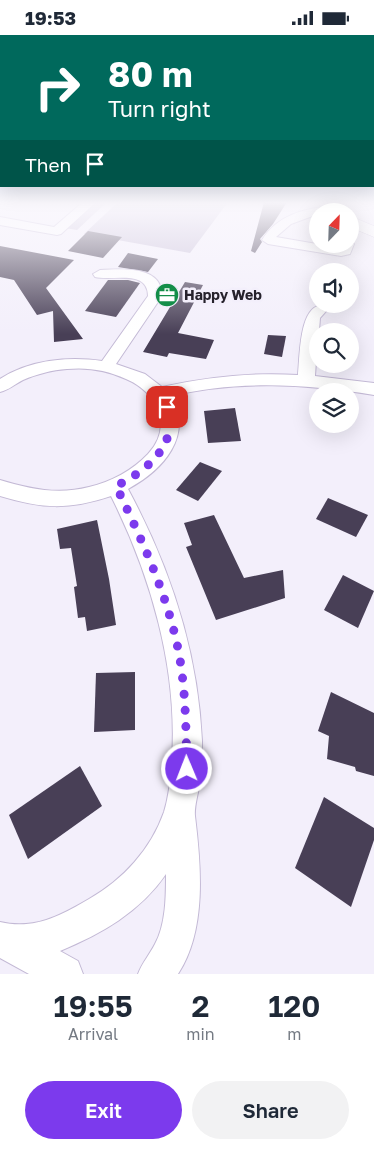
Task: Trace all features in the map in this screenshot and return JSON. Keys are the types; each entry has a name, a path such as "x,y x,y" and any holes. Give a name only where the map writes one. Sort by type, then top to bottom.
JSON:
{"street":[{"path":"100,274 122,273 140,276 151,281 156,291 155,296 107,365"},
{"path":"306,380 314,317 318,313"},
{"path":"0,387 30,372 56,365 82,363 107,365 127,370 144,379 159,393 167,407 170,426 164,447 148,466 116,486 94,494 60,499 28,497 0,488"},
{"path":"159,393 196,384 227,381 306,380 374,389"},
{"path":"116,486 144,544 165,604 180,664 186,719 187,769 180,811 181,899 178,933 165,964 156,974"},
{"path":"7,942 44,939 82,923 116,904 144,878 160,857 180,811"},
{"path":"7,942 65,974"}],"shaded area":[{"path":"150,246 195,246 190,253"}],"building":[{"path":"0,246 74,260 46,288 83,339 54,342 53,311 37,315 14,280 0,277"},
{"path":"73,246 114,246 103,258 68,251"},
{"path":"252,246 260,246 255,253 251,251"},
{"path":"128,253 158,259 148,272 118,267"},
{"path":"108,280 128,280 140,283 116,317 85,311"},
{"path":"185,282 203,285 178,333 214,340 206,359 169,353 167,357 143,352"},
{"path":"268,335 286,336 282,357 264,354"},
{"path":"235,408 241,441 208,443 204,411"},
{"path":"200,462 222,471 198,501 176,490"},
{"path":"328,498 368,515 356,537 316,519"},
{"path":"214,515 244,578 283,570 285,598 216,620 186,547 192,545 184,523"},
{"path":"97,520 116,625 87,631 85,617 78,618 74,587 77,586 71,548 60,549 57,529"},
{"path":"343,575 374,591 358,628 324,610"},
{"path":"135,672 135,730 94,732 96,673"},
{"path":"331,692 374,713 374,776 356,771 355,767 327,759 329,736 318,731"},
{"path":"80,766 102,806 28,859 9,815"},
{"path":"324,797 374,828 374,840 351,907 295,868"}],"place":[{"name":"Happy Web","path":"167,295"}],"route":[{"path":"167,407 170,426 164,447 148,466 116,486 144,544 165,604 177,649 186,719 187,769"}]}
